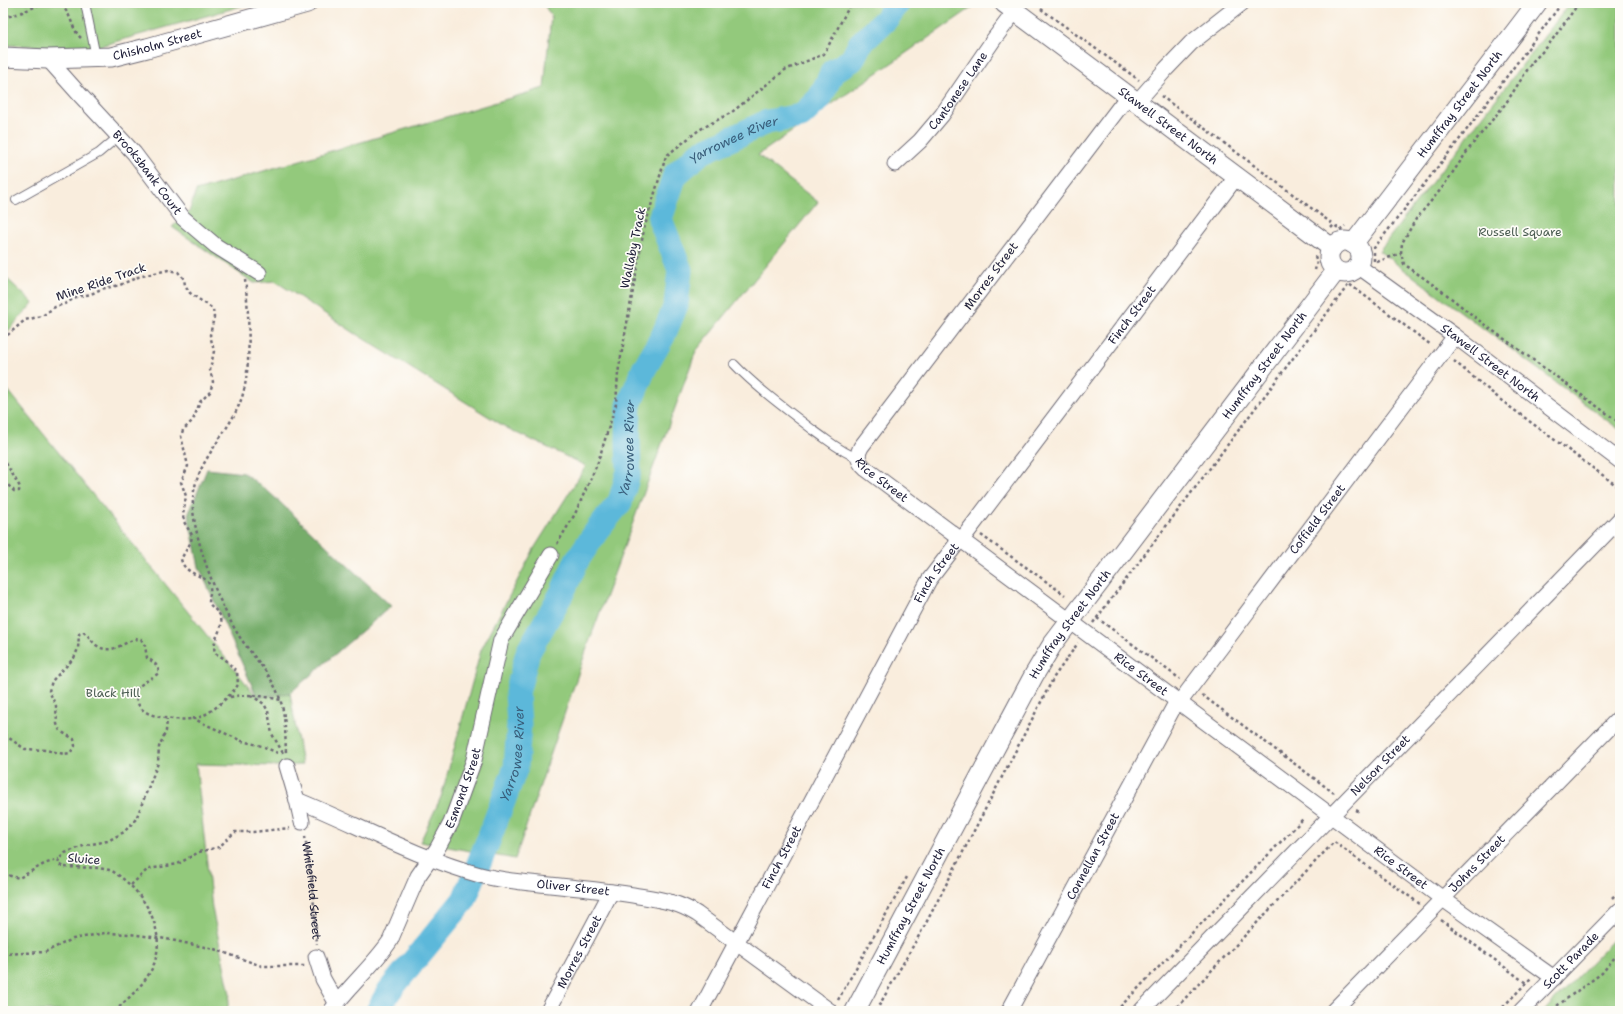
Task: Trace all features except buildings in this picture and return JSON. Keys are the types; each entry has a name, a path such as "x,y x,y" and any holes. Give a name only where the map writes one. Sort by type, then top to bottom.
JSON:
{"street":[{"name":"Chisholm Street","path":"3,57 48,59 96,58 131,53 307,3"},
{"name":"Morres Street","path":"858,458 859,451 868,438 1132,99 1149,87 1190,43 1242,3"},
{"name":"Humffray Street North","path":"1347,237 1537,3"},
{"name":"Stawell Street North","path":"1009,7 1237,176 1329,238"},
{"name":"Cantonese Lane","path":"895,164 920,141 942,115 994,39 1009,7"},
{"name":"Brooksbank Court","path":"48,59 137,157 183,218 204,237 259,273"},
{"name":"Finch Street","path":"700,1011 929,580 1237,176"},
{"path":"1347,237 1360,252 1367,268 1347,273 1336,271 1331,266 1329,260 1329,238 1341,242 1347,237"},
{"name":"Stawell Street North","path":"1367,268 1620,462"},
{"name":"Humffray Street North","path":"855,1011 1034,674 1052,645 1336,271"},
{"name":"Coffield Street","path":"1178,702 1191,687 1444,354 1455,336"},
{"name":"Rice Street","path":"858,458 859,462 866,469 960,540 1443,899 1554,978"},
{"name":"Nelson Street","path":"1141,1011 1620,519"},
{"name":"Esmond Street","path":"334,1007 384,950 390,941 418,876 431,859 451,823 474,760 501,640 551,555"},
{"name":"Connellan Street","path":"1009,1011 1178,702"},
{"name":"Johns Street","path":"1333,1011 1620,717"},
{"path":"286,761 302,824"},
{"name":"Oliver Street","path":"297,800 342,819 370,834 431,859 480,875 512,881 611,892 678,903 697,914 737,942 830,1011"},
{"name":"Morres Street","path":"548,1011 611,892"},
{"name":"Scott Parade","path":"1522,1011 1620,910"},
{"path":"317,961 334,1007"}],"lane":[{"path":"85,3 96,58"},
{"path":"16,200 99,153 118,136"},
{"name":"Rice Street","path":"734,364 756,385 802,421 842,451 858,458"}],"path":[{"path":"3,18 44,3"},
{"path":"55,3 69,13 78,35"},
{"name":"Wallaby Track","path":"551,555 575,514 598,462 616,404 618,373 644,229 666,156 699,130 732,112 785,70 824,54 851,3"},
{"path":"1355,288 1367,268 1374,248 1459,140 1562,3"},
{"path":"1579,3 1547,47 1532,61 1506,103 1471,146 1442,188 1416,219 1402,243 1401,253 1404,264 1620,423"},
{"path":"1039,7 1149,87 1329,238"},
{"path":"1315,271 1317,262 1314,252 1329,238 1347,237"},
{"path":"1367,268 1401,253"},
{"path":"238,260 244,274 246,294 248,327 247,380 237,410 198,473 194,490 193,510 205,558 226,613 242,641 271,678 281,700 284,719 286,761"},
{"name":"Mine Ride Track","path":"3,339 25,320 42,316 55,307 67,303 76,297 120,285 138,277 168,270 178,272 184,279 185,285 190,293 213,309 214,317 210,335 214,351 210,370 213,382 210,392 200,402 193,420 183,430 180,436 188,466 181,482 186,496 183,515 184,522 192,535 181,559 182,565 188,571 208,582 210,587 209,603 218,612 221,618 221,625 213,646 215,653 225,659 237,672 238,685 230,697"},
{"path":"876,1011 928,918 1054,677 1085,633 1349,284 1444,354 1502,401 1620,488"},
{"path":"3,458 20,487 19,491 14,491 3,480"},
{"path":"981,534 1065,596 1071,591"},
{"path":"1097,618 1361,813"},
{"path":"3,734 25,749 46,750 70,754 75,746 74,739 60,731 57,724 56,706 49,691 52,681 74,658 78,649 79,634 83,632 86,633 96,646 103,648 116,649 135,638 141,639 145,646 147,658 158,668 159,673 139,686 135,691 137,702 143,711 167,719 180,720 200,717 230,697 258,695 281,700"},
{"path":"251,695 264,704 268,711 272,734 286,761"},
{"path":"191,718 242,740 262,746 286,761"},
{"name":"Sluice","path":"115,1011 145,980 155,963 157,938 152,918 131,885 113,872 103,869 63,867 58,864 59,859 65,853 86,845 108,841 124,832 136,819 158,764 159,747 166,731 167,719"},
{"path":"1116,1011 1303,819"},
{"path":"131,885 148,869 178,864 199,852 219,847 235,832 253,832 302,824"},
{"name":"Whitefield Street","path":"302,824 312,882 317,934 317,961"},
{"path":"1173,1011 1334,842 1526,983 1499,1011"},
{"path":"3,874 19,878 44,864 59,859"},
{"path":"3,954 45,952 73,939 105,933 130,934 214,949 262,966 300,966 317,961"},
{"path":"1554,1011 1558,1005 1602,973 1620,951"}],"green space":[{"path":"3,3 252,3 93,48 3,45"},
{"path":"543,3 968,3 973,7 758,155 818,202 696,351 589,642 515,859 420,842 441,797 481,650 535,547 586,466 507,428 356,334 275,281 254,283 172,227 189,212 196,191 544,88 551,16"},
{"name":"Russell Square","path":"1570,3 1620,3 1620,430 1379,251"},
{"path":"3,275 33,303 3,337"},
{"name":"Black Hill","path":"3,384 257,697 290,693 302,765 277,766 196,764 212,908 230,994 227,1011 3,1011"},
{"path":"207,469 244,473 270,493 391,606 290,693 257,697 199,567 188,515"},
{"path":"1620,933 1620,1011 1544,1011"}],"waterway":[{"name":"Yarrowee River","path":"378,1011 389,991 464,900 516,767 519,724 517,693 528,652 562,593 577,560 598,529 620,502 629,471 629,405 644,369 663,336 676,305 680,270 660,219 675,175 700,153 767,122 801,116 820,98 833,71 852,60 860,44 886,19 898,3"}]}
